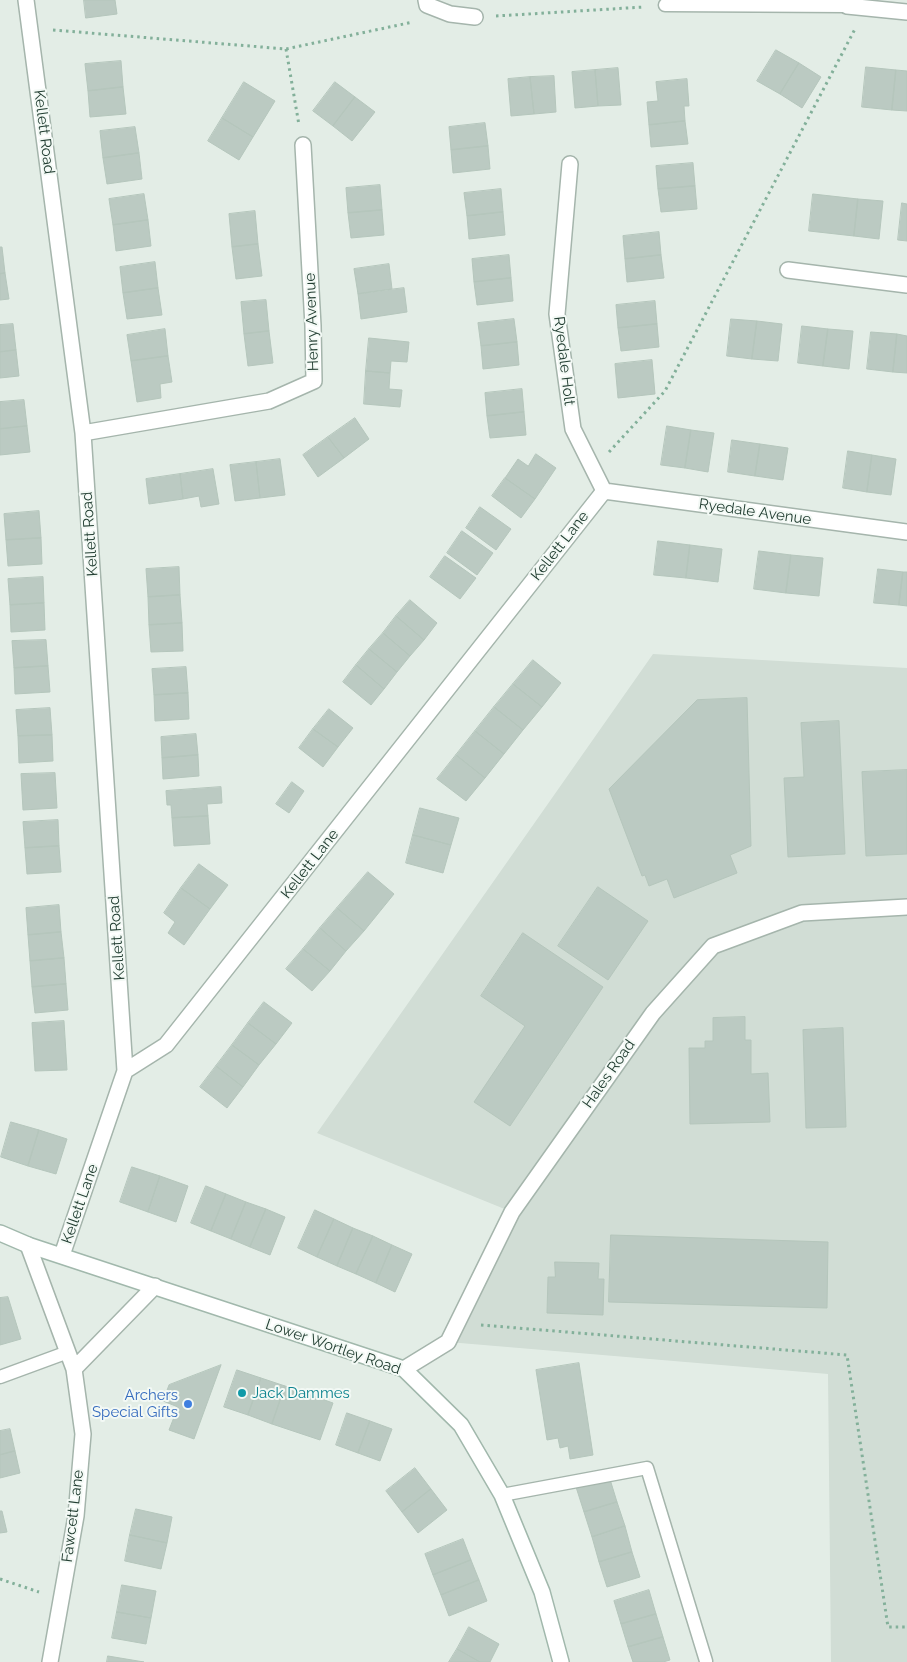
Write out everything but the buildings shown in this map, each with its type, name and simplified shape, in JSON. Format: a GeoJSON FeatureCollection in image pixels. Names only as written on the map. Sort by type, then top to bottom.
{"type":"FeatureCollection","features":[{"type":"Feature","properties":{"kind":"street","name":"Kellett Road"},"geometry":{"type":"LineString","coordinates":[[26,0],[83,433],[125,1071]]}},
{"type":"Feature","properties":{"kind":"street"},"geometry":{"type":"LineString","coordinates":[[426,0],[427,5],[450,14],[475,17]]}},
{"type":"Feature","properties":{"kind":"street"},"geometry":{"type":"LineString","coordinates":[[848,3],[864,8],[907,12]]}},
{"type":"Feature","properties":{"kind":"street","name":"Henry Avenue"},"geometry":{"type":"LineString","coordinates":[[83,433],[269,401],[314,381],[313,326],[303,145]]}},
{"type":"Feature","properties":{"kind":"street","name":"Ryedale Holt"},"geometry":{"type":"LineString","coordinates":[[570,164],[557,314],[573,429],[604,492]]}},
{"type":"Feature","properties":{"kind":"street"},"geometry":{"type":"LineString","coordinates":[[788,270],[907,285]]}},
{"type":"Feature","properties":{"kind":"street","name":"Kellett Lane"},"geometry":{"type":"LineString","coordinates":[[62,1255],[125,1071],[166,1045],[604,492]]}},
{"type":"Feature","properties":{"kind":"street","name":"Ryedale Avenue"},"geometry":{"type":"LineString","coordinates":[[604,492],[907,532]]}},
{"type":"Feature","properties":{"kind":"street","name":"Hales Road"},"geometry":{"type":"LineString","coordinates":[[404,1369],[448,1342],[512,1212],[653,1012],[713,946],[802,913],[907,907]]}},
{"type":"Feature","properties":{"kind":"street","name":"Lower Wortley Road"},"geometry":{"type":"LineString","coordinates":[[0,1233],[28,1245],[404,1369],[461,1425],[502,1495],[542,1592],[561,1662]]}},
{"type":"Feature","properties":{"kind":"street","name":"Fawcett Lane"},"geometry":{"type":"LineString","coordinates":[[28,1245],[74,1370],[83,1434],[76,1516],[50,1662]]}},
{"type":"Feature","properties":{"kind":"street"},"geometry":{"type":"LineString","coordinates":[[74,1370],[155,1286]]}},
{"type":"Feature","properties":{"kind":"lane"},"geometry":{"type":"LineString","coordinates":[[665,5],[848,3]]}},
{"type":"Feature","properties":{"kind":"lane"},"geometry":{"type":"LineString","coordinates":[[0,1377],[68,1352]]}},
{"type":"Feature","properties":{"kind":"lane"},"geometry":{"type":"LineString","coordinates":[[502,1495],[647,1468],[706,1661]]}},
{"type":"Feature","properties":{"kind":"path"},"geometry":{"type":"LineString","coordinates":[[475,17],[665,5]]}},
{"type":"Feature","properties":{"kind":"path"},"geometry":{"type":"LineString","coordinates":[[592,471],[664,391],[864,8]]}},
{"type":"Feature","properties":{"kind":"path"},"geometry":{"type":"LineString","coordinates":[[30,29],[286,49],[450,14]]}},
{"type":"Feature","properties":{"kind":"path"},"geometry":{"type":"LineString","coordinates":[[286,49],[303,145]]}},
{"type":"Feature","properties":{"kind":"path"},"geometry":{"type":"LineString","coordinates":[[457,1323],[847,1355],[888,1627],[907,1628]]}},
{"type":"Feature","properties":{"kind":"path"},"geometry":{"type":"LineString","coordinates":[[0,1579],[62,1598]]}},
{"type":"Feature","properties":{"kind":"shaded area"},"geometry":{"type":"Polygon","coordinates":[[[653,654],[907,668],[907,1662],[831,1662],[828,1374],[448,1342],[512,1212],[317,1133],[653,654]]]}},
{"type":"Feature","properties":{"kind":"place","name":"Jack Dammes"},"geometry":{"type":"Point","coordinates":[242,1393]}},
{"type":"Feature","properties":{"kind":"place","name":"Archers Special Gifts"},"geometry":{"type":"Point","coordinates":[188,1404]}}]}
